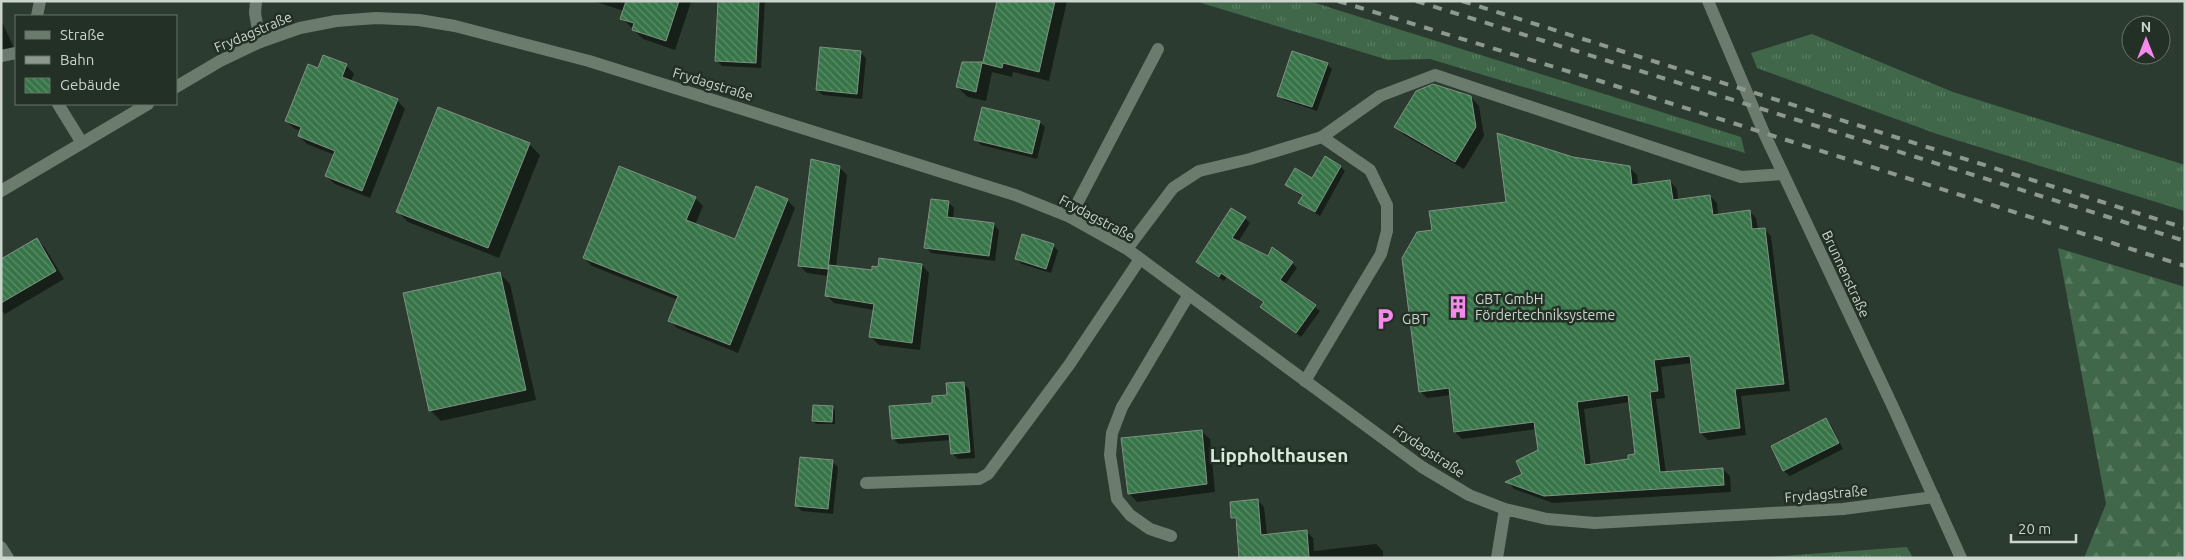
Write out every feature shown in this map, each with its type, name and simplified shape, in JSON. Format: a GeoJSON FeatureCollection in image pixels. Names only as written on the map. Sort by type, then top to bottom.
{"type":"FeatureCollection","features":[{"type":"Feature","properties":{"kind":"street"},"geometry":{"type":"LineString","coordinates":[[37,15],[40,1]]}},
{"type":"Feature","properties":{"kind":"street"},"geometry":{"type":"LineString","coordinates":[[256,1],[254,13],[260,42]]}},
{"type":"Feature","properties":{"kind":"street","name":"Brunnenstraße"},"geometry":{"type":"LineString","coordinates":[[1708,1],[1783,174],[1934,497],[1960,558]]}},
{"type":"Feature","properties":{"kind":"street","name":"Frydagstraße"},"geometry":{"type":"LineString","coordinates":[[178,86],[220,61],[260,42],[300,28],[336,21],[376,18],[419,20],[454,26],[589,62],[778,119],[1015,195],[1070,217],[1127,249],[1188,296],[1422,467],[1469,495],[1505,509],[1548,519],[1595,524],[1843,509],[1934,497]]}},
{"type":"Feature","properties":{"kind":"street"},"geometry":{"type":"LineString","coordinates":[[1070,217],[1158,49]]}},
{"type":"Feature","properties":{"kind":"street"},"geometry":{"type":"LineString","coordinates":[[1,56],[15,52]]}},
{"type":"Feature","properties":{"kind":"street"},"geometry":{"type":"LineString","coordinates":[[1127,249],[1173,188],[1199,171],[1250,159],[1322,137],[1380,96],[1435,75],[1741,177],[1783,174]]}},
{"type":"Feature","properties":{"kind":"street"},"geometry":{"type":"LineString","coordinates":[[59,105],[82,143]]}},
{"type":"Feature","properties":{"kind":"street"},"geometry":{"type":"LineString","coordinates":[[1,191],[146,105]]}},
{"type":"Feature","properties":{"kind":"street"},"geometry":{"type":"LineString","coordinates":[[1305,381],[1381,254],[1387,231],[1387,205],[1370,170],[1322,137]]}},
{"type":"Feature","properties":{"kind":"street"},"geometry":{"type":"LineString","coordinates":[[866,482],[979,479],[988,474],[1069,365],[1140,259]]}},
{"type":"Feature","properties":{"kind":"street"},"geometry":{"type":"LineString","coordinates":[[1171,536],[1150,529],[1137,520],[1117,499],[1110,455],[1112,433],[1122,407],[1188,296]]}},
{"type":"Feature","properties":{"kind":"street"},"geometry":{"type":"LineString","coordinates":[[1497,558],[1505,509]]}},
{"type":"Feature","properties":{"kind":"street"},"geometry":{"type":"LineString","coordinates":[[1,547],[8,558]]}},
{"type":"Feature","properties":{"kind":"green space"},"geometry":{"type":"Polygon","coordinates":[[[1195,1],[1309,1],[1741,137],[1745,153],[1430,59],[1388,60],[1195,1]]]}},
{"type":"Feature","properties":{"kind":"green space"},"geometry":{"type":"Polygon","coordinates":[[[1812,34],[1953,92],[2185,165],[2185,211],[1937,134],[1757,68],[1751,53],[1812,34]]]}},
{"type":"Feature","properties":{"kind":"green space"},"geometry":{"type":"Polygon","coordinates":[[[2058,248],[2185,287],[2185,558],[2084,558],[2106,504],[2058,248]]]}},
{"type":"Feature","properties":{"kind":"green space"},"geometry":{"type":"Polygon","coordinates":[[[1907,547],[1913,558],[1755,558],[1907,547]]]}},
{"type":"Feature","properties":{"kind":"building"},"geometry":{"type":"Polygon","coordinates":[[[626,1],[679,1],[666,41],[632,30],[634,23],[620,19],[626,1]]]}},
{"type":"Feature","properties":{"kind":"building"},"geometry":{"type":"Polygon","coordinates":[[[718,1],[759,1],[756,63],[715,61],[718,1]]]}},
{"type":"Feature","properties":{"kind":"building"},"geometry":{"type":"Polygon","coordinates":[[[997,1],[1055,1],[1039,72],[1003,63],[1002,68],[982,63],[976,92],[956,87],[962,62],[983,62],[997,1]]]}},
{"type":"Feature","properties":{"kind":"building"},"geometry":{"type":"Polygon","coordinates":[[[820,47],[861,51],[857,94],[816,90],[820,47]]]}},
{"type":"Feature","properties":{"kind":"building"},"geometry":{"type":"Polygon","coordinates":[[[1292,51],[1328,63],[1312,107],[1277,96],[1292,51]]]}},
{"type":"Feature","properties":{"kind":"building"},"geometry":{"type":"Polygon","coordinates":[[[323,55],[347,64],[342,77],[398,99],[362,191],[325,176],[335,151],[298,136],[301,127],[285,121],[308,64],[318,68],[323,55]]]}},
{"type":"Feature","properties":{"kind":"building"},"geometry":{"type":"Polygon","coordinates":[[[1433,84],[1471,96],[1476,127],[1455,162],[1394,127],[1416,91],[1433,84]]]}},
{"type":"Feature","properties":{"kind":"building"},"geometry":{"type":"Polygon","coordinates":[[[438,107],[530,143],[488,248],[396,212],[438,107]]]}},
{"type":"Feature","properties":{"kind":"building"},"geometry":{"type":"Polygon","coordinates":[[[982,107],[1040,121],[1032,154],[974,140],[982,107]]]}},
{"type":"Feature","properties":{"kind":"building"},"geometry":{"type":"Polygon","coordinates":[[[1497,133],[1573,157],[1630,166],[1632,185],[1670,180],[1673,200],[1710,195],[1713,215],[1750,210],[1752,229],[1765,228],[1784,384],[1735,389],[1740,428],[1700,433],[1690,356],[1654,360],[1658,391],[1650,392],[1660,472],[1723,468],[1724,485],[1544,496],[1505,482],[1522,474],[1516,461],[1538,450],[1534,422],[1454,432],[1449,388],[1419,392],[1402,258],[1417,232],[1432,230],[1429,211],[1506,202],[1497,133]],[[1628,395],[1577,402],[1585,465],[1628,459],[1628,455],[1635,454],[1628,395]]]}},
{"type":"Feature","properties":{"kind":"building"},"geometry":{"type":"Polygon","coordinates":[[[1325,156],[1341,166],[1315,212],[1298,203],[1303,195],[1285,185],[1295,168],[1312,178],[1325,156]]]}},
{"type":"Feature","properties":{"kind":"building"},"geometry":{"type":"Polygon","coordinates":[[[811,159],[840,166],[828,269],[798,266],[811,159]]]}},
{"type":"Feature","properties":{"kind":"building"},"geometry":{"type":"Polygon","coordinates":[[[619,166],[696,197],[686,220],[735,239],[756,186],[788,199],[730,345],[668,321],[678,296],[583,258],[619,166]]]}},
{"type":"Feature","properties":{"kind":"building"},"geometry":{"type":"Polygon","coordinates":[[[931,199],[949,201],[947,217],[994,223],[989,256],[924,248],[931,199]]]}},
{"type":"Feature","properties":{"kind":"building"},"geometry":{"type":"Polygon","coordinates":[[[1231,208],[1246,217],[1232,238],[1268,256],[1272,247],[1293,262],[1280,280],[1316,305],[1296,333],[1260,307],[1264,302],[1221,273],[1219,277],[1196,262],[1231,208]]]}},
{"type":"Feature","properties":{"kind":"building"},"geometry":{"type":"Polygon","coordinates":[[[1022,234],[1054,244],[1046,269],[1015,259],[1022,234]]]}},
{"type":"Feature","properties":{"kind":"building"},"geometry":{"type":"Polygon","coordinates":[[[37,238],[56,271],[1,303],[1,259],[37,238]]]}},
{"type":"Feature","properties":{"kind":"building"},"geometry":{"type":"Polygon","coordinates":[[[879,258],[922,264],[912,343],[869,337],[874,304],[825,296],[829,265],[872,270],[872,266],[878,267],[879,258]]]}},
{"type":"Feature","properties":{"kind":"building"},"geometry":{"type":"Polygon","coordinates":[[[500,272],[526,390],[429,411],[403,293],[500,272]]]}},
{"type":"Feature","properties":{"kind":"building"},"geometry":{"type":"Polygon","coordinates":[[[964,382],[970,452],[951,454],[949,434],[892,439],[889,406],[932,403],[932,396],[947,395],[946,383],[964,382]]]}},
{"type":"Feature","properties":{"kind":"building"},"geometry":{"type":"Polygon","coordinates":[[[813,405],[833,406],[832,422],[812,421],[813,405]]]}},
{"type":"Feature","properties":{"kind":"building"},"geometry":{"type":"Polygon","coordinates":[[[1826,418],[1839,443],[1783,471],[1771,446],[1826,418]]]}},
{"type":"Feature","properties":{"kind":"building"},"geometry":{"type":"Polygon","coordinates":[[[1202,430],[1207,484],[1128,494],[1121,438],[1202,430]]]}},
{"type":"Feature","properties":{"kind":"building"},"geometry":{"type":"Polygon","coordinates":[[[800,457],[833,460],[828,509],[795,506],[800,457]]]}},
{"type":"Feature","properties":{"kind":"building"},"geometry":{"type":"Polygon","coordinates":[[[1258,499],[1261,535],[1307,530],[1309,558],[1239,558],[1236,518],[1231,518],[1230,502],[1258,499]]]}},
{"type":"Feature","properties":{"kind":"railway"},"geometry":{"type":"LineString","coordinates":[[1338,1],[1600,81],[2185,266]]}},
{"type":"Feature","properties":{"kind":"railway"},"geometry":{"type":"LineString","coordinates":[[1416,1],[2185,241]]}},
{"type":"Feature","properties":{"kind":"railway"},"geometry":{"type":"LineString","coordinates":[[1462,1],[2185,228]]}},
{"type":"Feature","properties":{"kind":"place","name":"GBT GmbH Fördertechniksysteme"},"geometry":{"type":"Point","coordinates":[1458,307]}},
{"type":"Feature","properties":{"kind":"place","name":"GBT"},"geometry":{"type":"Point","coordinates":[1385,319]}},
{"type":"Feature","properties":{"kind":"district","name":"Lippholthausen"},"geometry":{"type":"Point","coordinates":[1279,455]}}]}
